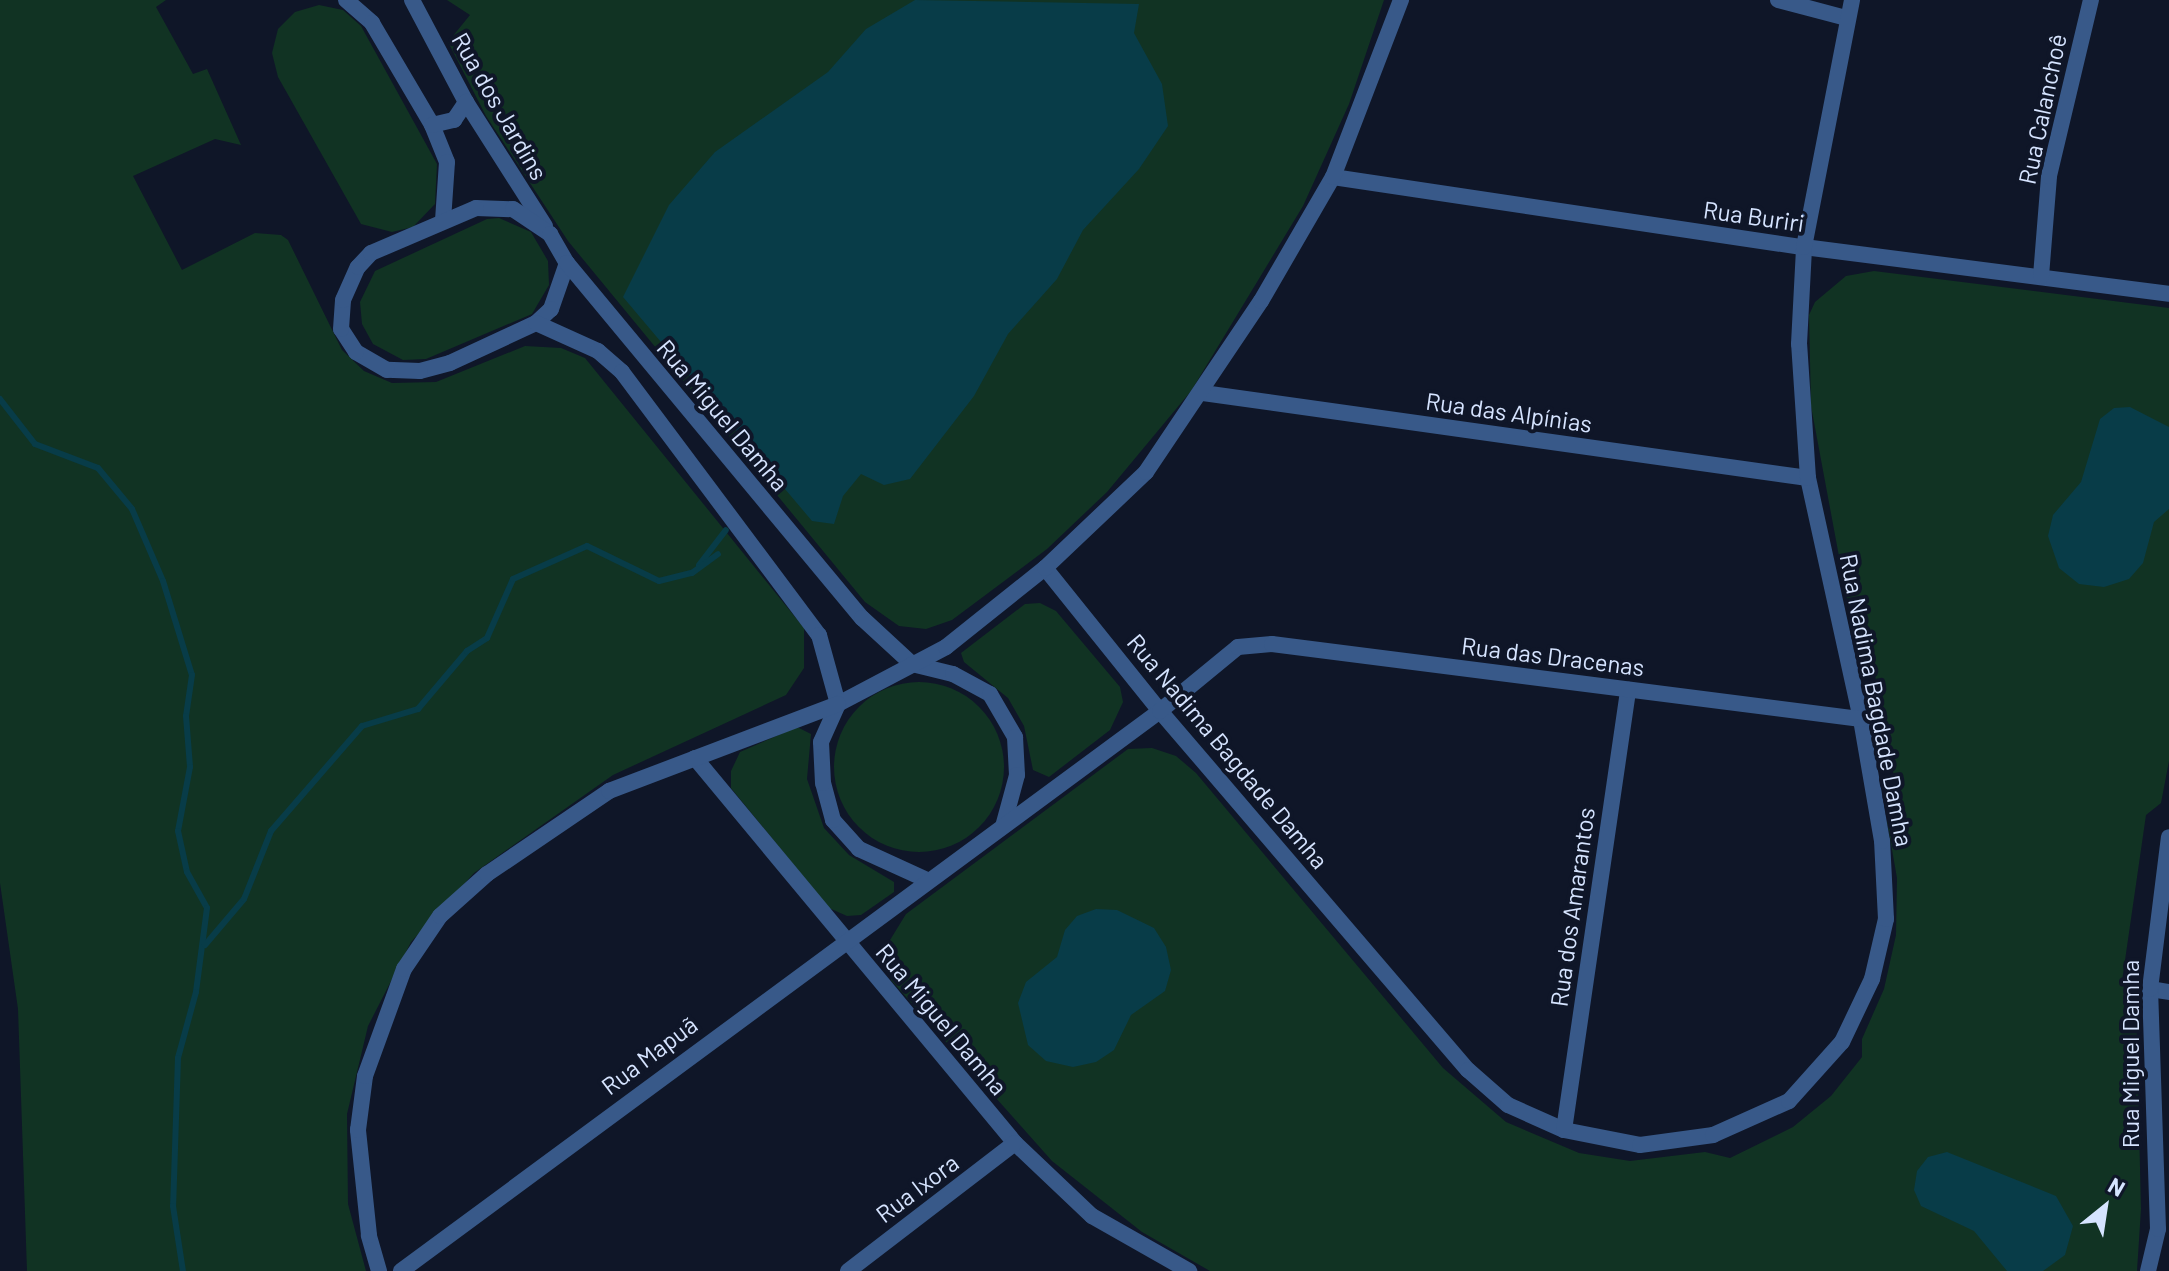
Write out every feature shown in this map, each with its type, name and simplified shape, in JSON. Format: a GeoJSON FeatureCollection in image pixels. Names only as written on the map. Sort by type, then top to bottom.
{"type":"FeatureCollection","features":[{"type":"Feature","properties":{"kind":"street"},"geometry":{"type":"LineString","coordinates":[[346,0],[368,18],[432,125],[447,162],[443,220]]}},
{"type":"Feature","properties":{"kind":"street"},"geometry":{"type":"LineString","coordinates":[[368,18],[374,0]]}},
{"type":"Feature","properties":{"kind":"street","name":"Rua dos Jardins"},"geometry":{"type":"LineString","coordinates":[[412,0],[466,102],[550,234]]}},
{"type":"Feature","properties":{"kind":"street"},"geometry":{"type":"LineString","coordinates":[[379,1271],[369,1235],[358,1130],[365,1076],[404,969],[440,916],[487,874],[609,791],[838,704],[929,657],[1045,568],[1146,472],[1203,393],[1333,177],[1401,0]]}},
{"type":"Feature","properties":{"kind":"street"},"geometry":{"type":"LineString","coordinates":[[1778,0],[1846,18]]}},
{"type":"Feature","properties":{"kind":"street","name":"Rua Nadima Bagdade Damha"},"geometry":{"type":"LineString","coordinates":[[1045,568],[1160,711],[1468,1070],[1508,1105],[1564,1130],[1640,1145],[1713,1135],[1789,1101],[1842,1042],[1872,979],[1886,919],[1882,841],[1861,719],[1808,478],[1799,344],[1804,247],[1846,18],[1852,0]]}},
{"type":"Feature","properties":{"kind":"street","name":"Rua Calanchoê"},"geometry":{"type":"LineString","coordinates":[[2041,276],[2049,176],[2091,0]]}},
{"type":"Feature","properties":{"kind":"street"},"geometry":{"type":"LineString","coordinates":[[432,125],[454,120],[466,102]]}},
{"type":"Feature","properties":{"kind":"street","name":"Rua Buriri"},"geometry":{"type":"LineString","coordinates":[[1333,177],[1804,247],[2169,294]]}},
{"type":"Feature","properties":{"kind":"street"},"geometry":{"type":"LineString","coordinates":[[476,208],[513,209],[550,234],[567,263],[551,309],[536,323],[450,363],[420,371],[387,370],[356,352],[341,329],[343,300],[358,267],[371,253],[443,220],[476,208]]}},
{"type":"Feature","properties":{"kind":"street","name":"Rua Miguel Damha"},"geometry":{"type":"LineString","coordinates":[[567,263],[862,618],[912,664]]}},
{"type":"Feature","properties":{"kind":"street","name":"Rua Miguel Damha"},"geometry":{"type":"LineString","coordinates":[[536,323],[598,351],[622,372],[819,635],[838,704]]}},
{"type":"Feature","properties":{"kind":"street","name":"Rua das Alpínias"},"geometry":{"type":"LineString","coordinates":[[1203,393],[1808,478]]}},
{"type":"Feature","properties":{"kind":"street","name":"Rua das Dracenas"},"geometry":{"type":"LineString","coordinates":[[1160,711],[1238,647],[1272,644],[1861,719]]}},
{"type":"Feature","properties":{"kind":"street"},"geometry":{"type":"LineString","coordinates":[[912,664],[953,674],[990,694],[1015,737],[1017,775],[1004,823]]}},
{"type":"Feature","properties":{"kind":"street","name":"Rua dos Amarantos"},"geometry":{"type":"LineString","coordinates":[[1564,1130],[1628,690]]}},
{"type":"Feature","properties":{"kind":"street"},"geometry":{"type":"LineString","coordinates":[[838,704],[821,742],[823,783],[833,820],[859,849],[927,880],[1160,711]]}},
{"type":"Feature","properties":{"kind":"street","name":"Rua Miguel Damha"},"geometry":{"type":"LineString","coordinates":[[695,758],[1015,1143],[1092,1216],[1189,1271]]}},
{"type":"Feature","properties":{"kind":"street","name":"Rua Miguel Damha"},"geometry":{"type":"LineString","coordinates":[[2148,1271],[2164,1230],[2150,989],[2169,837]]}},
{"type":"Feature","properties":{"kind":"street","name":"Rua Mapuã"},"geometry":{"type":"LineString","coordinates":[[401,1271],[927,880]]}},
{"type":"Feature","properties":{"kind":"street"},"geometry":{"type":"LineString","coordinates":[[2150,989],[2169,992]]}},
{"type":"Feature","properties":{"kind":"street","name":"Rua Ixora"},"geometry":{"type":"LineString","coordinates":[[848,1271],[1015,1143]]}},
{"type":"Feature","properties":{"kind":"green space"},"geometry":{"type":"Polygon","coordinates":[[[0,0],[166,0],[156,7],[193,74],[207,69],[241,145],[215,139],[133,176],[182,270],[255,233],[281,235],[288,240],[342,350],[364,371],[392,383],[436,382],[525,346],[561,348],[585,358],[804,628],[804,668],[786,695],[613,775],[474,873],[411,942],[368,1026],[347,1114],[348,1204],[366,1271],[27,1271],[18,1009],[0,883],[0,0]]]}},
{"type":"Feature","properties":{"kind":"green space"},"geometry":{"type":"Polygon","coordinates":[[[447,0],[1384,0],[1349,104],[1303,206],[1191,391],[1107,492],[1047,549],[952,620],[926,629],[899,626],[865,602],[568,241],[486,116],[448,42],[470,15],[447,0]]]}},
{"type":"Feature","properties":{"kind":"green space"},"geometry":{"type":"Polygon","coordinates":[[[319,5],[343,10],[361,26],[437,164],[435,204],[413,227],[392,232],[361,224],[278,77],[272,53],[278,29],[295,12],[319,5]]]}},
{"type":"Feature","properties":{"kind":"green space"},"geometry":{"type":"Polygon","coordinates":[[[499,218],[531,232],[548,261],[549,285],[532,314],[426,359],[403,360],[373,344],[362,324],[360,302],[375,271],[487,219],[499,218]]]}},
{"type":"Feature","properties":{"kind":"green space"},"geometry":{"type":"Polygon","coordinates":[[[1874,271],[2169,308],[2169,761],[2161,803],[2146,815],[2122,981],[2136,1002],[2141,1209],[2137,1271],[1210,1271],[1142,1232],[1052,1161],[891,980],[887,945],[906,914],[1128,749],[1152,748],[1176,756],[1196,773],[1443,1068],[1506,1122],[1579,1153],[1630,1161],[1705,1152],[1730,1158],[1793,1127],[1831,1096],[1862,1057],[1862,1039],[1884,989],[1896,935],[1897,878],[1887,821],[1898,798],[1868,638],[1852,626],[1811,406],[1809,315],[1815,302],[1846,276],[1874,271]]]}},
{"type":"Feature","properties":{"kind":"green space"},"geometry":{"type":"Polygon","coordinates":[[[1040,603],[1056,611],[1120,687],[1123,702],[1110,730],[1049,777],[1033,770],[1024,726],[1008,698],[964,662],[961,653],[1025,604],[1040,603]]]}},
{"type":"Feature","properties":{"kind":"green space"},"geometry":{"type":"Polygon","coordinates":[[[919,682],[952,688],[979,707],[998,734],[1004,767],[998,800],[979,827],[952,846],[919,852],[886,846],[859,827],[840,800],[834,767],[840,734],[859,707],[886,688],[919,682]]]}},
{"type":"Feature","properties":{"kind":"green space"},"geometry":{"type":"Polygon","coordinates":[[[797,727],[811,734],[807,779],[824,828],[849,855],[894,882],[894,892],[861,915],[847,916],[829,908],[731,788],[731,771],[740,752],[797,727]]]}},
{"type":"Feature","properties":{"kind":"water"},"geometry":{"type":"Polygon","coordinates":[[[915,0],[1139,4],[1134,33],[1162,84],[1168,126],[1139,169],[1083,230],[1057,279],[1008,334],[974,396],[910,479],[884,485],[861,474],[843,496],[834,524],[812,521],[623,297],[669,205],[715,152],[828,72],[866,29],[915,0]]]}},
{"type":"Feature","properties":{"kind":"water"},"geometry":{"type":"Polygon","coordinates":[[[2130,407],[2169,427],[2169,509],[2154,522],[2143,563],[2129,579],[2104,587],[2079,584],[2059,568],[2048,536],[2053,515],[2081,482],[2100,419],[2114,408],[2130,407]]]}},
{"type":"Feature","properties":{"kind":"water"},"geometry":{"type":"Polygon","coordinates":[[[1096,909],[1117,910],[1154,928],[1166,947],[1171,970],[1165,991],[1131,1015],[1114,1050],[1096,1062],[1073,1067],[1046,1061],[1028,1045],[1018,1003],[1026,982],[1057,957],[1065,930],[1077,916],[1096,909]]]}},
{"type":"Feature","properties":{"kind":"water"},"geometry":{"type":"Polygon","coordinates":[[[1947,1152],[2056,1196],[2073,1226],[2065,1255],[2043,1271],[2007,1271],[1974,1231],[1921,1206],[1914,1190],[1917,1171],[1928,1157],[1947,1152]]]}},
{"type":"Feature","properties":{"kind":"waterway"},"geometry":{"type":"LineString","coordinates":[[0,399],[35,444],[98,468],[132,509],[163,581],[192,675],[186,716],[190,767],[178,831],[187,872],[207,908],[196,992],[178,1058],[173,1206],[183,1271]]}},
{"type":"Feature","properties":{"kind":"waterway"},"geometry":{"type":"LineString","coordinates":[[699,565],[726,530]]}},
{"type":"Feature","properties":{"kind":"waterway"},"geometry":{"type":"LineString","coordinates":[[205,945],[244,899],[271,831],[362,726],[418,709],[467,651],[487,638],[513,579],[587,546],[659,581],[692,573],[718,554]]}}]}
